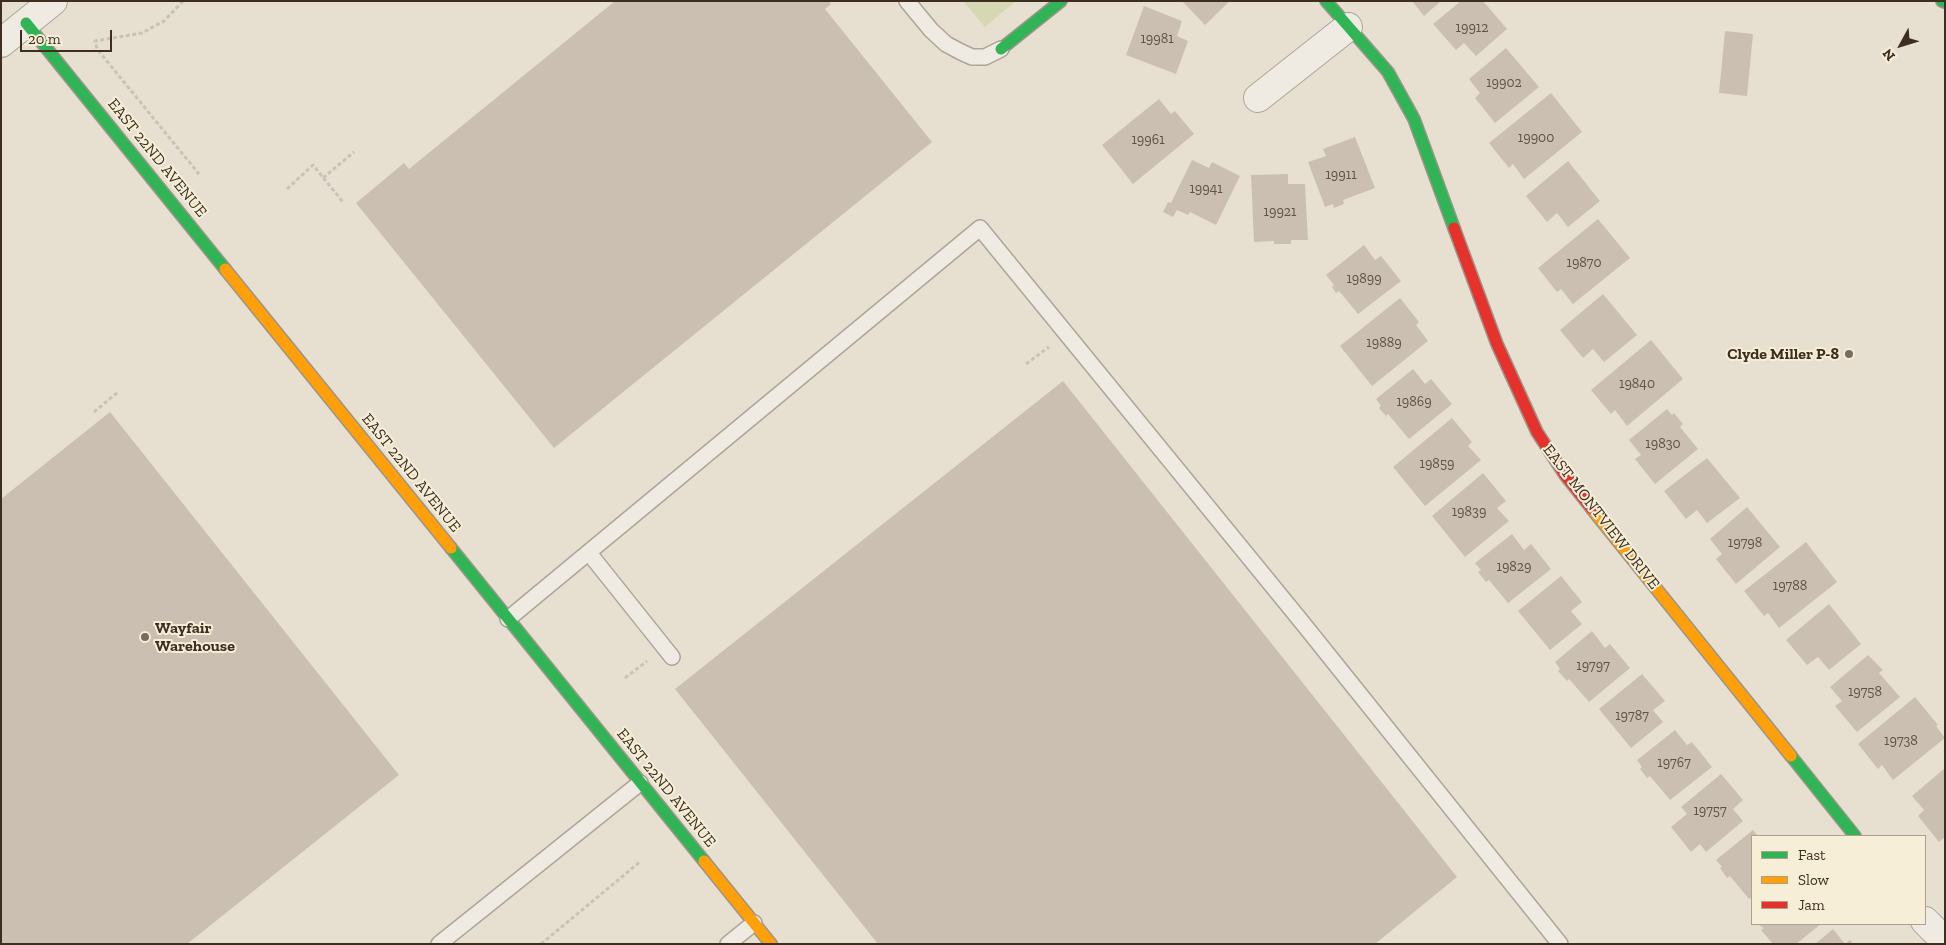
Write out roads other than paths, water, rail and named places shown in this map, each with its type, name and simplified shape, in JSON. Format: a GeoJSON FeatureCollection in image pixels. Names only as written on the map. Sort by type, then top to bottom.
{"type":"FeatureCollection","features":[{"type":"Feature","properties":{"kind":"street"},"geometry":{"type":"LineString","coordinates":[[1,43],[53,1]]}},
{"type":"Feature","properties":{"kind":"street"},"geometry":{"type":"LineString","coordinates":[[1001,49],[1062,1]]}},
{"type":"Feature","properties":{"kind":"street","name":"EAST MONTVIEW DRIVE"},"geometry":{"type":"LineString","coordinates":[[1326,1],[1388,72],[1414,119],[1497,344],[1537,432],[1565,475],[1854,835]]}},
{"type":"Feature","properties":{"kind":"street","name":"EAST 22ND AVENUE"},"geometry":{"type":"LineString","coordinates":[[26,23],[771,944]]}},
{"type":"Feature","properties":{"kind":"street"},"geometry":{"type":"LineString","coordinates":[[1258,98],[1348,27]]}},
{"type":"Feature","properties":{"kind":"street"},"geometry":{"type":"LineString","coordinates":[[1926,922],[1945,941]]}},
{"type":"Feature","properties":{"kind":"lane"},"geometry":{"type":"LineString","coordinates":[[907,1],[931,30],[946,44],[961,52],[972,57],[985,57],[1001,49]]}},
{"type":"Feature","properties":{"kind":"lane"},"geometry":{"type":"LineString","coordinates":[[508,619],[980,228],[1560,944]]}},
{"type":"Feature","properties":{"kind":"lane"},"geometry":{"type":"LineString","coordinates":[[589,553],[672,657]]}},
{"type":"Feature","properties":{"kind":"lane"},"geometry":{"type":"LineString","coordinates":[[439,944],[640,783]]}},
{"type":"Feature","properties":{"kind":"lane"},"geometry":{"type":"LineString","coordinates":[[728,944],[754,923]]}},
{"type":"Feature","properties":{"kind":"place","name":"Clyde Miller P-8"},"geometry":{"type":"Point","coordinates":[1849,354]}},
{"type":"Feature","properties":{"kind":"place","name":"Wayfair Warehouse"},"geometry":{"type":"Point","coordinates":[145,637]}}]}
